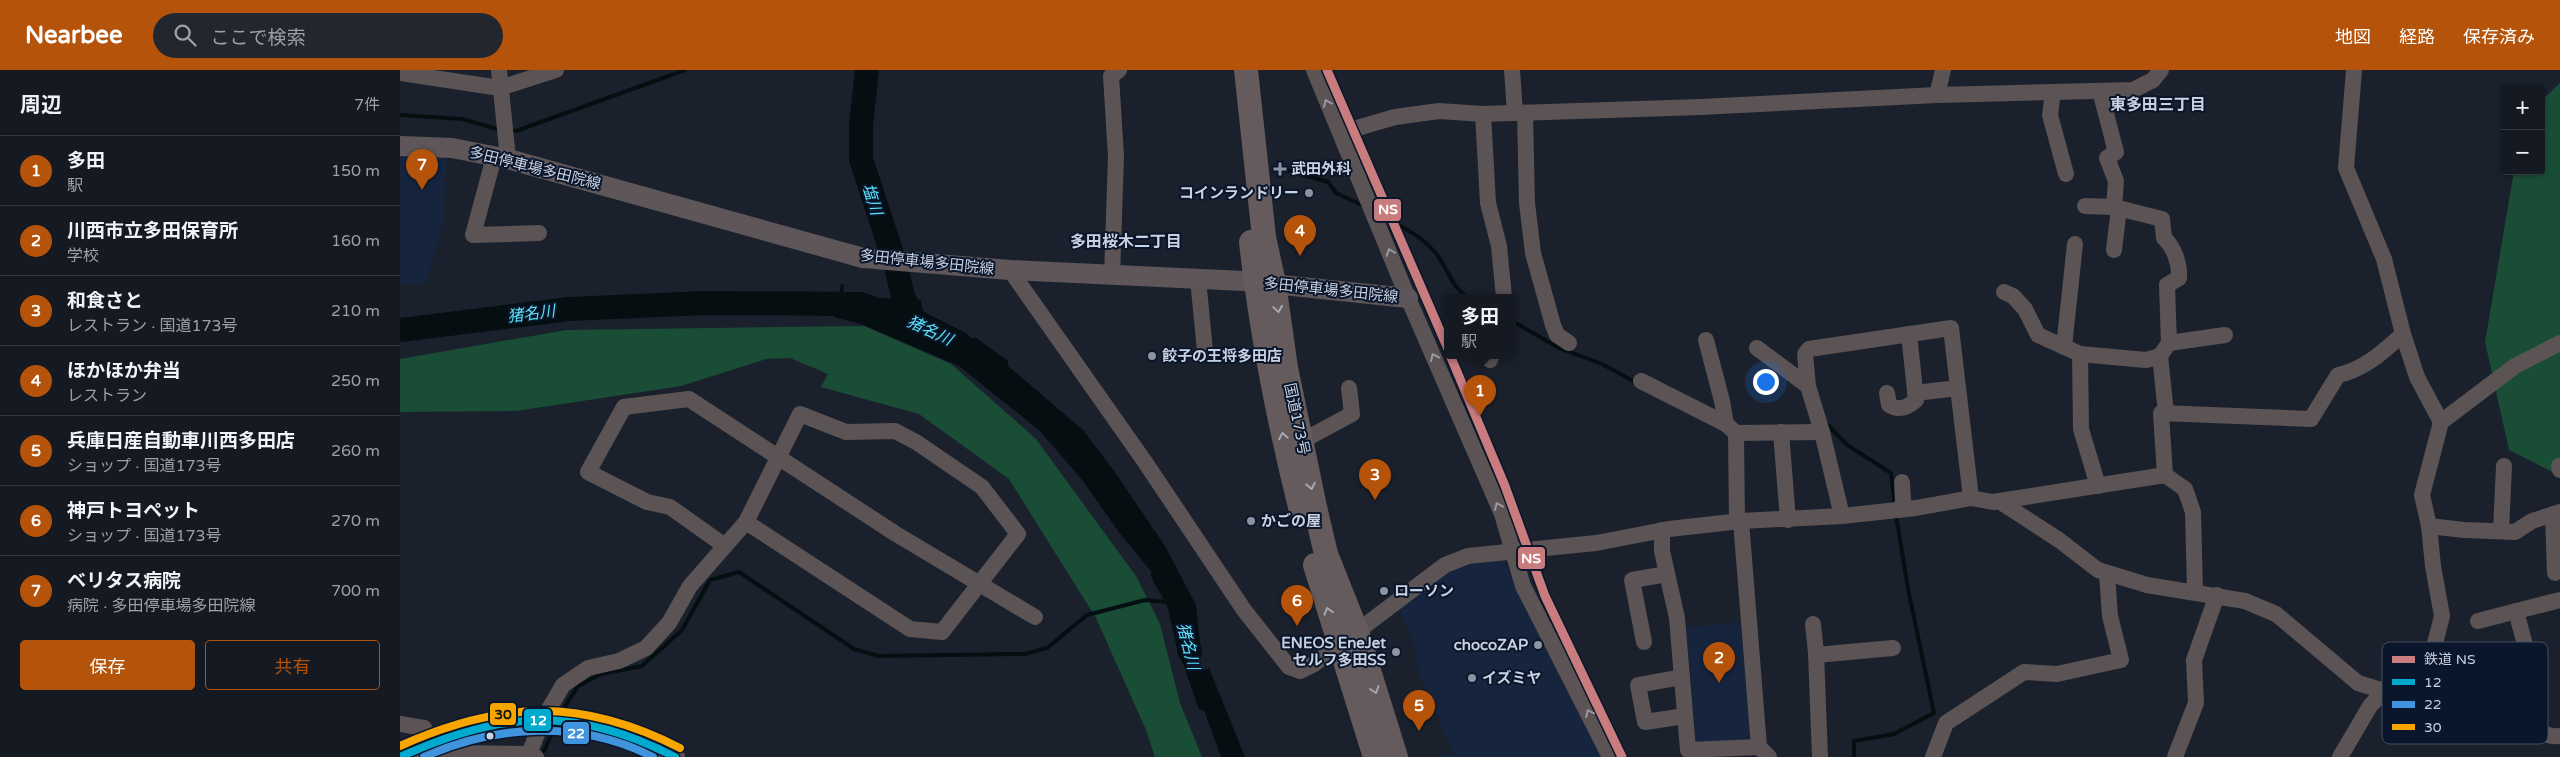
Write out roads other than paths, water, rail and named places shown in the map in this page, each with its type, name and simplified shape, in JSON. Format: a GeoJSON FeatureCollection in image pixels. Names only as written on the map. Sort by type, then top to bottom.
{"type":"FeatureCollection","features":[{"type":"Feature","properties":{"kind":"highway","name":"国道173号"},"geometry":{"type":"LineString","coordinates":[[1234,70],[1265,283],[1284,446],[1309,546],[1396,757]]}},
{"type":"Feature","properties":{"kind":"highway","name":"国道173号"},"geometry":{"type":"LineString","coordinates":[[1246,70],[1264,237],[1265,283],[1286,368],[1326,554],[1375,757]]}},
{"type":"Feature","properties":{"kind":"main road","name":"多田停車場多田院線"},"geometry":{"type":"LineString","coordinates":[[400,146],[452,148],[501,158],[863,258],[1010,270],[1265,283],[1408,298]]}},
{"type":"Feature","properties":{"kind":"main road"},"geometry":{"type":"LineString","coordinates":[[400,757],[431,742],[474,727],[543,719],[603,726],[660,748],[675,757]]}},
{"type":"Feature","properties":{"kind":"street"},"geometry":{"type":"LineString","coordinates":[[499,70],[501,88],[501,158],[473,235],[539,233]]}},
{"type":"Feature","properties":{"kind":"street"},"geometry":{"type":"LineString","coordinates":[[400,73],[501,88],[556,70]]}},
{"type":"Feature","properties":{"kind":"street"},"geometry":{"type":"LineString","coordinates":[[1112,276],[1116,156],[1111,76],[1119,70]]}},
{"type":"Feature","properties":{"kind":"street"},"geometry":{"type":"LineString","coordinates":[[1314,70],[1408,298],[1498,505],[1515,552],[1523,586],[1610,757]]}},
{"type":"Feature","properties":{"kind":"street"},"geometry":{"type":"LineString","coordinates":[[1512,70],[1520,113],[1533,253],[1553,325],[1557,335],[1569,343]]}},
{"type":"Feature","properties":{"kind":"street"},"geometry":{"type":"LineString","coordinates":[[1937,95],[1943,70]]}},
{"type":"Feature","properties":{"kind":"street"},"geometry":{"type":"LineString","coordinates":[[1340,133],[1395,117],[1439,111],[1483,114],[1520,113],[1700,107],[1937,95],[2133,90],[2153,80],[2161,70]]}},
{"type":"Feature","properties":{"kind":"street"},"geometry":{"type":"LineString","coordinates":[[2354,70],[2346,168],[2384,259],[2402,334],[2417,376],[2441,422]]}},
{"type":"Feature","properties":{"kind":"street"},"geometry":{"type":"LineString","coordinates":[[2100,91],[2116,152],[2107,158],[2116,181],[2114,250]]}},
{"type":"Feature","properties":{"kind":"street"},"geometry":{"type":"LineString","coordinates":[[2053,92],[2050,115],[2066,174]]}},
{"type":"Feature","properties":{"kind":"street"},"geometry":{"type":"LineString","coordinates":[[1483,114],[1488,203],[1499,246],[1504,294]]}},
{"type":"Feature","properties":{"kind":"street"},"geometry":{"type":"LineString","coordinates":[[2004,292],[2013,296],[2025,309],[2038,335],[2080,354],[2146,360],[2160,356],[2169,343],[2167,285],[2178,278],[2180,270],[2172,245],[2164,238],[2162,219],[2116,208],[2085,206]]}},
{"type":"Feature","properties":{"kind":"street"},"geometry":{"type":"LineString","coordinates":[[2064,347],[2074,244]]}},
{"type":"Feature","properties":{"kind":"street"},"geometry":{"type":"LineString","coordinates":[[1010,270],[1145,462],[1244,610],[1289,667],[1300,671],[1314,664],[1445,565],[1468,556],[1596,544],[1662,530],[1739,522],[1842,516],[1971,498],[1993,502],[2165,475],[2185,488],[2193,512],[2195,591]]}},
{"type":"Feature","properties":{"kind":"street"},"geometry":{"type":"LineString","coordinates":[[1198,279],[1205,351]]}},
{"type":"Feature","properties":{"kind":"street"},"geometry":{"type":"LineString","coordinates":[[1842,516],[1822,432],[1808,386],[1805,354],[1809,349],[1951,328],[1971,498]]}},
{"type":"Feature","properties":{"kind":"street"},"geometry":{"type":"LineString","coordinates":[[1887,393],[1889,405],[1895,409],[1908,407],[1916,400],[1909,334]]}},
{"type":"Feature","properties":{"kind":"street"},"geometry":{"type":"LineString","coordinates":[[2165,475],[2162,413],[2311,419],[2338,375],[2354,372],[2383,352],[2402,334]]}},
{"type":"Feature","properties":{"kind":"street"},"geometry":{"type":"LineString","coordinates":[[2169,343],[2225,335]]}},
{"type":"Feature","properties":{"kind":"street"},"geometry":{"type":"LineString","coordinates":[[1662,530],[1662,551],[1677,618],[1688,750],[1764,752],[1731,429],[1706,340]]}},
{"type":"Feature","properties":{"kind":"street"},"geometry":{"type":"LineString","coordinates":[[2435,642],[2442,616],[2433,566],[2429,526],[2422,495],[2441,422],[2515,366],[2560,343]]}},
{"type":"Feature","properties":{"kind":"street"},"geometry":{"type":"LineString","coordinates":[[1757,348],[1808,386]]}},
{"type":"Feature","properties":{"kind":"street"},"geometry":{"type":"LineString","coordinates":[[2080,354],[2080,429],[2098,486]]}},
{"type":"Feature","properties":{"kind":"street"},"geometry":{"type":"LineString","coordinates":[[2160,356],[2166,413]]}},
{"type":"Feature","properties":{"kind":"street"},"geometry":{"type":"LineString","coordinates":[[1641,381],[1731,429],[1822,432]]}},
{"type":"Feature","properties":{"kind":"street"},"geometry":{"type":"LineString","coordinates":[[1302,441],[1352,414],[1349,388]]}},
{"type":"Feature","properties":{"kind":"street"},"geometry":{"type":"LineString","coordinates":[[1915,393],[1958,388]]}},
{"type":"Feature","properties":{"kind":"street"},"geometry":{"type":"LineString","coordinates":[[725,546],[670,507],[648,502],[588,472],[624,407],[689,399],[779,458],[1034,618]]}},
{"type":"Feature","properties":{"kind":"street"},"geometry":{"type":"LineString","coordinates":[[454,756],[532,756],[543,719],[563,685],[588,668],[619,661],[646,648],[669,623],[690,586],[746,522],[800,414],[846,432],[895,431],[916,442],[982,488],[1018,534],[942,632],[910,629],[746,522]]}},
{"type":"Feature","properties":{"kind":"street"},"geometry":{"type":"LineString","coordinates":[[1782,432],[1788,520]]}},
{"type":"Feature","properties":{"kind":"street"},"geometry":{"type":"LineString","coordinates":[[2501,531],[2504,466]]}},
{"type":"Feature","properties":{"kind":"street"},"geometry":{"type":"LineString","coordinates":[[1901,509],[1903,500],[1902,482]]}},
{"type":"Feature","properties":{"kind":"street"},"geometry":{"type":"LineString","coordinates":[[1999,501],[2058,540],[2098,570],[2147,584],[2218,595],[2245,602],[2276,614],[2358,683],[2382,690]]}},
{"type":"Feature","properties":{"kind":"street"},"geometry":{"type":"LineString","coordinates":[[2429,526],[2464,530],[2515,532],[2532,521],[2556,513],[2557,562]]}},
{"type":"Feature","properties":{"kind":"street"},"geometry":{"type":"LineString","coordinates":[[1933,757],[1946,723],[2024,672],[2057,674],[2121,660],[2110,616],[2107,573]]}},
{"type":"Feature","properties":{"kind":"street"},"geometry":{"type":"LineString","coordinates":[[1644,642],[1632,580],[1667,574]]}},
{"type":"Feature","properties":{"kind":"street"},"geometry":{"type":"LineString","coordinates":[[2175,757],[2196,703],[2194,660],[2218,595]]}},
{"type":"Feature","properties":{"kind":"street"},"geometry":{"type":"LineString","coordinates":[[2478,621],[2560,600]]}},
{"type":"Feature","properties":{"kind":"street"},"geometry":{"type":"LineString","coordinates":[[2516,612],[2524,642]]}},
{"type":"Feature","properties":{"kind":"street"},"geometry":{"type":"LineString","coordinates":[[1813,624],[1820,757]]}},
{"type":"Feature","properties":{"kind":"street"},"geometry":{"type":"LineString","coordinates":[[1816,655],[1893,648]]}},
{"type":"Feature","properties":{"kind":"street"},"geometry":{"type":"LineString","coordinates":[[1682,677],[1638,685],[1645,722],[1685,716]]}},
{"type":"Feature","properties":{"kind":"street"},"geometry":{"type":"LineString","coordinates":[[2340,757],[2370,706],[2382,693]]}},
{"type":"Feature","properties":{"kind":"street"},"geometry":{"type":"LineString","coordinates":[[400,724],[424,728],[431,742]]}},
{"type":"Feature","properties":{"kind":"street"},"geometry":{"type":"LineString","coordinates":[[2548,735],[2552,737],[2560,736]]}},
{"type":"Feature","properties":{"kind":"water"},"geometry":{"type":"Polygon","coordinates":[[[841,284],[844,285],[843,293],[862,294],[863,297],[921,300],[927,319],[941,333],[940,339],[948,341],[953,338],[962,341],[966,337],[970,339],[975,337],[1008,361],[1008,366],[1083,430],[1114,471],[1165,546],[1196,605],[1200,645],[1192,649],[1200,671],[1209,668],[1245,757],[1221,757],[1204,710],[1199,710],[1178,649],[1186,612],[1160,576],[1150,570],[1121,535],[1083,481],[1039,430],[959,366],[861,324],[834,317],[841,284]]]}},
{"type":"Feature","properties":{"kind":"waterway"},"geometry":{"type":"LineString","coordinates":[[510,131],[516,131],[685,70]]}},
{"type":"Feature","properties":{"kind":"waterway","name":"塩川"},"geometry":{"type":"LineString","coordinates":[[867,70],[861,125],[861,159],[896,266],[903,297],[916,322]]}},
{"type":"Feature","properties":{"kind":"waterway"},"geometry":{"type":"LineString","coordinates":[[400,115],[462,119],[501,130]]}},
{"type":"Feature","properties":{"kind":"waterway"},"geometry":{"type":"LineString","coordinates":[[1283,169],[1328,182],[1336,193],[1364,206]]}},
{"type":"Feature","properties":{"kind":"waterway"},"geometry":{"type":"LineString","coordinates":[[1379,214],[1408,230],[1428,245],[1438,256],[1453,282],[1464,294]]}},
{"type":"Feature","properties":{"kind":"waterway","name":"猪名川"},"geometry":{"type":"LineString","coordinates":[[400,330],[569,309],[706,303],[860,304],[869,307]]}},
{"type":"Feature","properties":{"kind":"waterway","name":"猪名川"},"geometry":{"type":"LineString","coordinates":[[913,320],[959,343],[975,359]]}},
{"type":"Feature","properties":{"kind":"waterway"},"geometry":{"type":"LineString","coordinates":[[1516,323],[1559,348],[1602,364],[1637,383]]}},
{"type":"Feature","properties":{"kind":"waterway"},"geometry":{"type":"LineString","coordinates":[[1828,425],[1847,445],[1891,473],[1895,506]]}},
{"type":"Feature","properties":{"kind":"waterway"},"geometry":{"type":"LineString","coordinates":[[1854,757],[1854,741],[1894,734],[1934,713],[1908,589],[1896,515]]}},
{"type":"Feature","properties":{"kind":"waterway"},"geometry":{"type":"LineString","coordinates":[[559,716],[578,686],[601,674],[642,666],[682,630],[710,580],[739,572],[854,649],[879,656],[1025,654],[1047,648],[1087,615],[1145,600],[1179,603]]}},
{"type":"Feature","properties":{"kind":"waterway","name":"猪名川"},"geometry":{"type":"LineString","coordinates":[[1163,574],[1179,603],[1190,652]]}},
{"type":"Feature","properties":{"kind":"waterway"},"geometry":{"type":"LineString","coordinates":[[539,755],[544,751],[555,727]]}},
{"type":"Feature","properties":{"kind":"rail line","name":"NS"},"geometry":{"type":"LineString","coordinates":[[1327,70],[1444,340]]}},
{"type":"Feature","properties":{"kind":"rail line","name":"NS"},"geometry":{"type":"LineString","coordinates":[[1452,359],[1505,486],[1545,596],[1622,757]]}},
{"type":"Feature","properties":{"kind":"place","name":"武田外科"},"geometry":{"type":"Point","coordinates":[1280,169]}},
{"type":"Feature","properties":{"kind":"place","name":"ベリタス病院"},"geometry":{"type":"Point","coordinates":[422,190]}},
{"type":"Feature","properties":{"kind":"place","name":"コインランドリー"},"geometry":{"type":"Point","coordinates":[1309,193]}},
{"type":"Feature","properties":{"kind":"place","name":"ほかほか弁当"},"geometry":{"type":"Point","coordinates":[1300,256]}},
{"type":"Feature","properties":{"kind":"place","name":"餃子の王将多田店"},"geometry":{"type":"Point","coordinates":[1152,356]}},
{"type":"Feature","properties":{"kind":"place","name":"多田"},"geometry":{"type":"Point","coordinates":[1480,416]}},
{"type":"Feature","properties":{"kind":"place","name":"和食さと"},"geometry":{"type":"Point","coordinates":[1375,500]}},
{"type":"Feature","properties":{"kind":"place","name":"かごの屋"},"geometry":{"type":"Point","coordinates":[1251,521]}},
{"type":"Feature","properties":{"kind":"place","name":"ローソン"},"geometry":{"type":"Point","coordinates":[1384,591]}},
{"type":"Feature","properties":{"kind":"place","name":"神戸トヨペット"},"geometry":{"type":"Point","coordinates":[1297,626]}},
{"type":"Feature","properties":{"kind":"place","name":"chocoZAP"},"geometry":{"type":"Point","coordinates":[1538,645]}},
{"type":"Feature","properties":{"kind":"place","name":"ENEOS EneJet セルフ多田SS"},"geometry":{"type":"Point","coordinates":[1396,652]}},
{"type":"Feature","properties":{"kind":"place","name":"イズミヤ"},"geometry":{"type":"Point","coordinates":[1472,678]}},
{"type":"Feature","properties":{"kind":"place","name":"川西市立多田保育所"},"geometry":{"type":"Point","coordinates":[1719,683]}},
{"type":"Feature","properties":{"kind":"place","name":"兵庫日産自動車川西多田店"},"geometry":{"type":"Point","coordinates":[1419,731]}},
{"type":"Feature","properties":{"kind":"district","name":"東多田三丁目"},"geometry":{"type":"Point","coordinates":[2158,104]}},
{"type":"Feature","properties":{"kind":"district","name":"多田桜木二丁目"},"geometry":{"type":"Point","coordinates":[1126,241]}}]}
